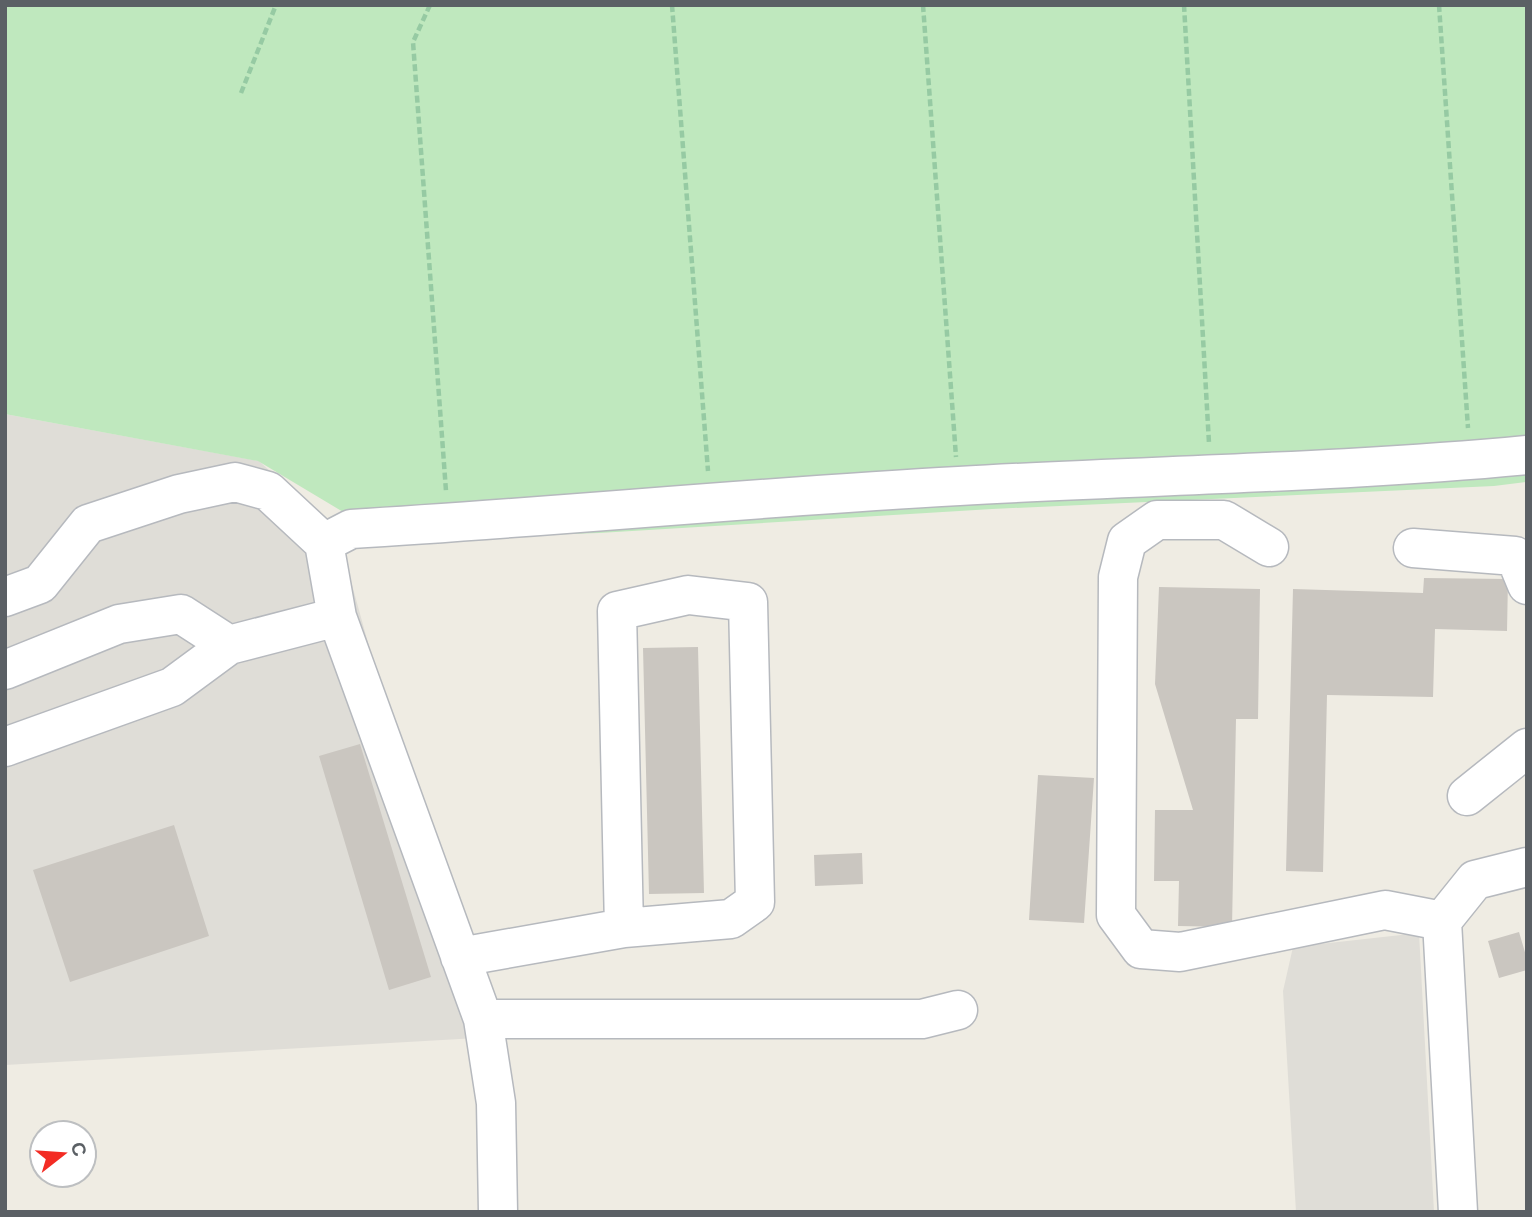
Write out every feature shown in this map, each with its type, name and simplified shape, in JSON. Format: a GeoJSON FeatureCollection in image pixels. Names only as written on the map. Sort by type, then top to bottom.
{"type":"FeatureCollection","features":[{"type":"Feature","properties":{"kind":"street"},"geometry":{"type":"LineString","coordinates":[[324,543],[351,529],[958,486],[1211,475],[1527,455]]}},
{"type":"Feature","properties":{"kind":"street"},"geometry":{"type":"LineString","coordinates":[[5,597],[40,584],[88,524],[179,494],[234,482],[268,491],[324,543],[337,617],[483,1019],[496,1103],[498,1212]]}},
{"type":"Feature","properties":{"kind":"street"},"geometry":{"type":"LineString","coordinates":[[1269,547],[1224,520],[1157,520],[1126,541],[1118,577],[1116,915],[1141,949],[1180,952],[1385,910],[1442,920]]}},
{"type":"Feature","properties":{"kind":"street"},"geometry":{"type":"LineString","coordinates":[[1413,548],[1515,556],[1527,585]]}},
{"type":"Feature","properties":{"kind":"street"},"geometry":{"type":"LineString","coordinates":[[460,957],[624,928],[731,919],[755,902],[748,602],[688,595],[617,611],[624,928]]}},
{"type":"Feature","properties":{"kind":"street"},"geometry":{"type":"LineString","coordinates":[[5,670],[119,624],[181,614],[229,645]]}},
{"type":"Feature","properties":{"kind":"street"},"geometry":{"type":"LineString","coordinates":[[5,747],[172,687],[229,645],[337,617]]}},
{"type":"Feature","properties":{"kind":"street"},"geometry":{"type":"LineString","coordinates":[[1467,796],[1527,748]]}},
{"type":"Feature","properties":{"kind":"street"},"geometry":{"type":"LineString","coordinates":[[1458,1212],[1442,920],[1475,880],[1527,867]]}},
{"type":"Feature","properties":{"kind":"street"},"geometry":{"type":"LineString","coordinates":[[483,1019],[922,1019],[958,1010]]}},
{"type":"Feature","properties":{"kind":"path"},"geometry":{"type":"LineString","coordinates":[[241,93],[276,5]]}},
{"type":"Feature","properties":{"kind":"path"},"geometry":{"type":"LineString","coordinates":[[430,5],[414,42],[449,523]]}},
{"type":"Feature","properties":{"kind":"path"},"geometry":{"type":"LineString","coordinates":[[671,5],[711,504]]}},
{"type":"Feature","properties":{"kind":"path"},"geometry":{"type":"LineString","coordinates":[[923,5],[958,486]]}},
{"type":"Feature","properties":{"kind":"path"},"geometry":{"type":"LineString","coordinates":[[1185,5],[1211,475]]}},
{"type":"Feature","properties":{"kind":"path"},"geometry":{"type":"LineString","coordinates":[[1439,5],[1471,460]]}},
{"type":"Feature","properties":{"kind":"shaded area"},"geometry":{"type":"Polygon","coordinates":[[[5,414],[259,461],[338,534],[477,1038],[5,1065],[5,414]]]}},
{"type":"Feature","properties":{"kind":"shaded area"},"geometry":{"type":"Polygon","coordinates":[[[1419,933],[1434,1212],[1296,1212],[1283,991],[1293,947],[1419,933]]]}},
{"type":"Feature","properties":{"kind":"green space"},"geometry":{"type":"Polygon","coordinates":[[[5,5],[1527,5],[1527,482],[1494,486],[992,509],[599,533],[390,540],[258,461],[5,414],[5,5]]]}},
{"type":"Feature","properties":{"kind":"building"},"geometry":{"type":"Polygon","coordinates":[[[1424,578],[1508,579],[1507,631],[1435,629],[1433,697],[1327,695],[1323,872],[1286,871],[1293,589],[1423,593],[1424,578]]]}},
{"type":"Feature","properties":{"kind":"building"},"geometry":{"type":"Polygon","coordinates":[[[1159,587],[1260,589],[1258,719],[1236,719],[1232,927],[1178,926],[1179,881],[1154,881],[1155,810],[1193,810],[1155,684],[1159,587]]]}},
{"type":"Feature","properties":{"kind":"building"},"geometry":{"type":"Polygon","coordinates":[[[698,647],[704,893],[649,894],[643,648],[698,647]]]}},
{"type":"Feature","properties":{"kind":"building"},"geometry":{"type":"Polygon","coordinates":[[[360,744],[431,977],[389,990],[319,756],[360,744]]]}},
{"type":"Feature","properties":{"kind":"building"},"geometry":{"type":"Polygon","coordinates":[[[1038,775],[1094,778],[1084,923],[1029,920],[1038,775]]]}},
{"type":"Feature","properties":{"kind":"building"},"geometry":{"type":"Polygon","coordinates":[[[174,825],[209,936],[70,982],[33,870],[174,825]]]}},
{"type":"Feature","properties":{"kind":"building"},"geometry":{"type":"Polygon","coordinates":[[[862,853],[863,884],[815,886],[814,855],[862,853]]]}},
{"type":"Feature","properties":{"kind":"building"},"geometry":{"type":"Polygon","coordinates":[[[1519,932],[1527,959],[1527,970],[1499,978],[1488,941],[1519,932]]]}}]}
